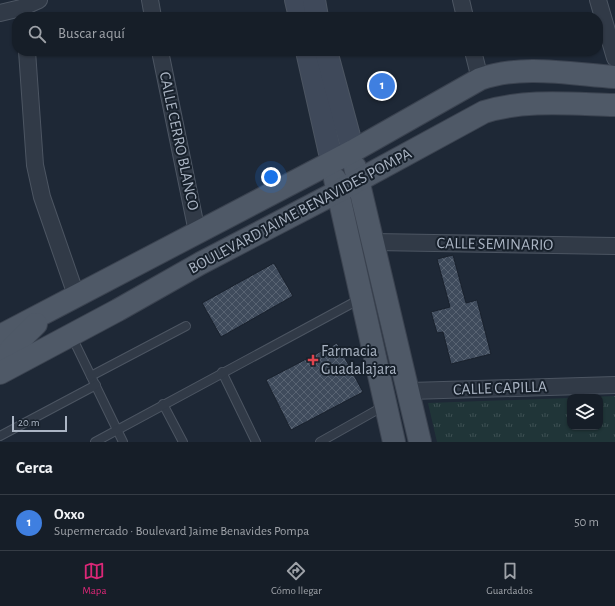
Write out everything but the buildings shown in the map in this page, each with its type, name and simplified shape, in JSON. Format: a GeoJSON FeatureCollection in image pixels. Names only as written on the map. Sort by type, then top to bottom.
{"type":"FeatureCollection","features":[{"type":"Feature","properties":{"kind":"main road","name":"BOULEVARD JAIME BENAVIDES POMPA"},"geometry":{"type":"LineString","coordinates":[[0,336],[352,152],[480,79],[498,73],[515,72],[615,76]]}},
{"type":"Feature","properties":{"kind":"main road","name":"BOULEVARD JAIME BENAVIDES POMPA"},"geometry":{"type":"LineString","coordinates":[[0,372],[71,335],[201,263],[338,192],[470,119],[499,107],[536,104],[615,105]]}},
{"type":"Feature","properties":{"kind":"main road"},"geometry":{"type":"LineString","coordinates":[[352,152],[410,391],[420,442]]}},
{"type":"Feature","properties":{"kind":"main road"},"geometry":{"type":"LineString","coordinates":[[332,162],[394,442]]}},
{"type":"Feature","properties":{"kind":"main road"},"geometry":{"type":"LineString","coordinates":[[0,372],[11,349],[54,307]]}},
{"type":"Feature","properties":{"kind":"street"},"geometry":{"type":"LineString","coordinates":[[23,12],[38,0]]}},
{"type":"Feature","properties":{"kind":"street"},"geometry":{"type":"LineString","coordinates":[[150,0],[153,12]]}},
{"type":"Feature","properties":{"kind":"street"},"geometry":{"type":"LineString","coordinates":[[296,0],[299,12]]}},
{"type":"Feature","properties":{"kind":"street"},"geometry":{"type":"LineString","coordinates":[[314,0],[317,12]]}},
{"type":"Feature","properties":{"kind":"street"},"geometry":{"type":"LineString","coordinates":[[461,0],[464,12]]}},
{"type":"Feature","properties":{"kind":"street"},"geometry":{"type":"LineString","coordinates":[[598,0],[602,12]]}},
{"type":"Feature","properties":{"kind":"street"},"geometry":{"type":"LineString","coordinates":[[0,13],[12,13]]}},
{"type":"Feature","properties":{"kind":"street"},"geometry":{"type":"LineString","coordinates":[[603,17],[615,58]]}},
{"type":"Feature","properties":{"kind":"street"},"geometry":{"type":"LineString","coordinates":[[27,56],[35,165],[42,197],[76,295]]}},
{"type":"Feature","properties":{"kind":"street","name":"CALLE CERRO BLANCO"},"geometry":{"type":"LineString","coordinates":[[161,56],[197,232]]}},
{"type":"Feature","properties":{"kind":"street"},"geometry":{"type":"LineString","coordinates":[[308,56],[332,162]]}},
{"type":"Feature","properties":{"kind":"street"},"geometry":{"type":"LineString","coordinates":[[327,56],[352,152]]}},
{"type":"Feature","properties":{"kind":"street"},"geometry":{"type":"LineString","coordinates":[[474,56],[480,79]]}},
{"type":"Feature","properties":{"kind":"street","name":"CALLE SEMINARIO"},"geometry":{"type":"LineString","coordinates":[[374,242],[615,246]]}},
{"type":"Feature","properties":{"kind":"street","name":"CALLE CAPILLA"},"geometry":{"type":"LineString","coordinates":[[410,391],[615,385]]}},
{"type":"Feature","properties":{"kind":"lane"},"geometry":{"type":"LineString","coordinates":[[95,442],[361,298]]}},
{"type":"Feature","properties":{"kind":"lane"},"geometry":{"type":"LineString","coordinates":[[91,376],[186,326]]}},
{"type":"Feature","properties":{"kind":"lane"},"geometry":{"type":"LineString","coordinates":[[71,335],[123,442]]}},
{"type":"Feature","properties":{"kind":"lane"},"geometry":{"type":"LineString","coordinates":[[222,372],[256,442]]}},
{"type":"Feature","properties":{"kind":"lane"},"geometry":{"type":"LineString","coordinates":[[0,436],[96,385]]}},
{"type":"Feature","properties":{"kind":"lane"},"geometry":{"type":"LineString","coordinates":[[163,404],[183,442]]}},
{"type":"Feature","properties":{"kind":"lane"},"geometry":{"type":"LineString","coordinates":[[320,442],[385,406]]}},
{"type":"Feature","properties":{"kind":"green space"},"geometry":{"type":"Polygon","coordinates":[[[603,396],[615,396],[615,442],[437,442],[428,403],[567,398],[567,430],[603,430],[603,396]]]}},
{"type":"Feature","properties":{"kind":"place","name":"Oxxo"},"geometry":{"type":"Point","coordinates":[382,86]}},
{"type":"Feature","properties":{"kind":"place","name":"Farmacia Guadalajara"},"geometry":{"type":"Point","coordinates":[313,360]}}]}
